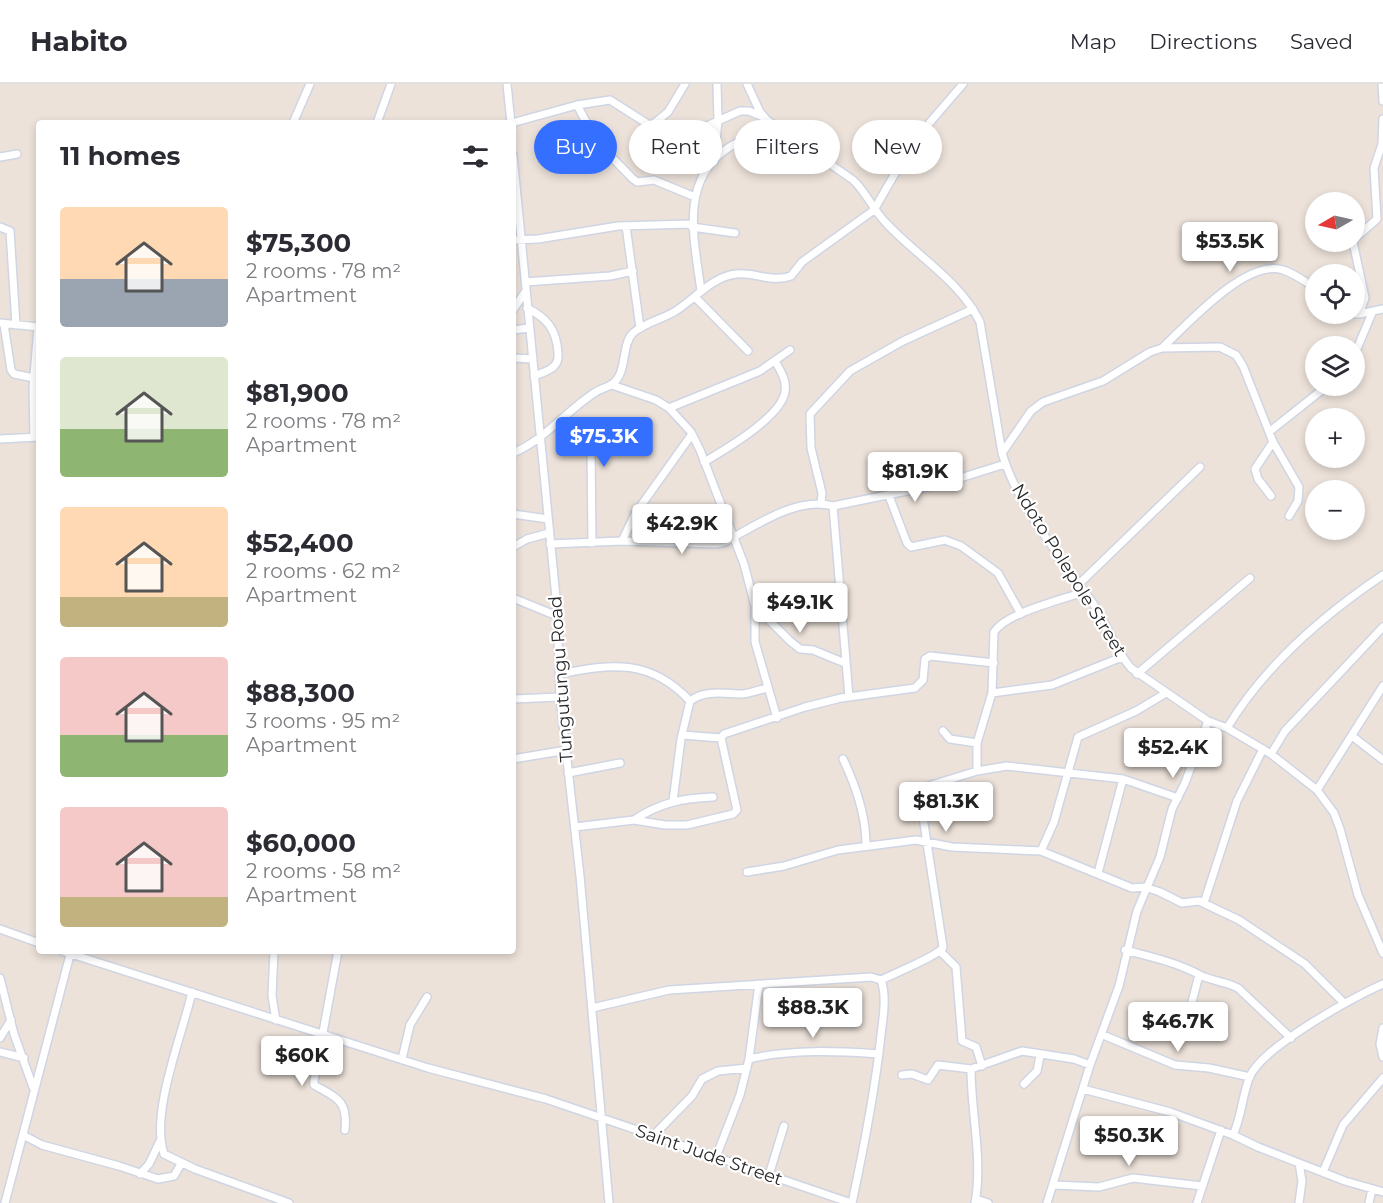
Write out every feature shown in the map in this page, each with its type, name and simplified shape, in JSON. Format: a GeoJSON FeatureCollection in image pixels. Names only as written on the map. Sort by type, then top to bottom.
{"type":"FeatureCollection","features":[{"type":"Feature","properties":{"kind":"street"},"geometry":{"type":"LineString","coordinates":[[294,120],[310,84]]}},
{"type":"Feature","properties":{"kind":"street"},"geometry":{"type":"LineString","coordinates":[[378,120],[391,84]]}},
{"type":"Feature","properties":{"kind":"street"},"geometry":{"type":"LineString","coordinates":[[507,84],[511,120]]}},
{"type":"Feature","properties":{"kind":"street"},"geometry":{"type":"LineString","coordinates":[[658,120],[668,112],[685,84]]}},
{"type":"Feature","properties":{"kind":"street"},"geometry":{"type":"LineString","coordinates":[[717,84],[718,120],[744,111],[768,120]]}},
{"type":"Feature","properties":{"kind":"street"},"geometry":{"type":"LineString","coordinates":[[747,84],[765,118]]}},
{"type":"Feature","properties":{"kind":"street"},"geometry":{"type":"LineString","coordinates":[[516,451],[539,439],[595,392],[612,385],[620,376],[629,339],[639,328],[675,311],[701,291],[735,274],[770,279],[791,276],[802,262],[874,210],[913,142],[963,84]]}},
{"type":"Feature","properties":{"kind":"street"},"geometry":{"type":"LineString","coordinates":[[1382,84],[1383,101]]}},
{"type":"Feature","properties":{"kind":"street"},"geometry":{"type":"LineString","coordinates":[[516,122],[577,105],[610,100],[642,120]]}},
{"type":"Feature","properties":{"kind":"street"},"geometry":{"type":"LineString","coordinates":[[577,105],[597,142],[637,182],[654,180],[695,196]]}},
{"type":"Feature","properties":{"kind":"street"},"geometry":{"type":"LineString","coordinates":[[1365,230],[1377,219],[1374,168],[1382,144],[1383,119]]}},
{"type":"Feature","properties":{"kind":"street"},"geometry":{"type":"LineString","coordinates":[[722,154],[734,145]]}},
{"type":"Feature","properties":{"kind":"street"},"geometry":{"type":"LineString","coordinates":[[0,157],[17,154]]}},
{"type":"Feature","properties":{"kind":"street"},"geometry":{"type":"LineString","coordinates":[[821,503],[822,493],[810,441],[810,414],[850,371],[903,341],[974,309],[949,281],[874,210],[864,190],[840,171]]}},
{"type":"Feature","properties":{"kind":"street"},"geometry":{"type":"LineString","coordinates":[[701,291],[692,226],[695,196],[706,174]]}},
{"type":"Feature","properties":{"kind":"street","name":"Tungutungu Road"},"geometry":{"type":"LineString","coordinates":[[516,219],[533,359],[557,616],[560,697],[575,827],[609,1203]]}},
{"type":"Feature","properties":{"kind":"street"},"geometry":{"type":"LineString","coordinates":[[626,226],[639,328]]}},
{"type":"Feature","properties":{"kind":"street"},"geometry":{"type":"LineString","coordinates":[[517,240],[626,226],[692,226],[735,232]]}},
{"type":"Feature","properties":{"kind":"street"},"geometry":{"type":"LineString","coordinates":[[0,227],[10,231],[16,325]]}},
{"type":"Feature","properties":{"kind":"street"},"geometry":{"type":"LineString","coordinates":[[1162,348],[1229,287],[1257,272],[1283,270],[1305,282]]}},
{"type":"Feature","properties":{"kind":"street"},"geometry":{"type":"LineString","coordinates":[[525,282],[610,276],[633,272]]}},
{"type":"Feature","properties":{"kind":"street"},"geometry":{"type":"LineString","coordinates":[[516,306],[525,292]]}},
{"type":"Feature","properties":{"kind":"street"},"geometry":{"type":"LineString","coordinates":[[694,297],[748,351]]}},
{"type":"Feature","properties":{"kind":"street"},"geometry":{"type":"LineString","coordinates":[[527,308],[540,315],[551,325],[557,340],[558,360],[555,366],[534,376]]}},
{"type":"Feature","properties":{"kind":"street","name":"Ndoto Polepole Street"},"geometry":{"type":"LineString","coordinates":[[974,309],[980,322],[1005,464],[1034,518],[1113,635],[1122,657],[1137,674],[1208,721],[1227,728],[1271,753],[1317,790],[1337,821],[1358,895],[1383,952]]}},
{"type":"Feature","properties":{"kind":"street"},"geometry":{"type":"LineString","coordinates":[[1365,314],[1383,309]]}},
{"type":"Feature","properties":{"kind":"street"},"geometry":{"type":"LineString","coordinates":[[1362,336],[1372,313]]}},
{"type":"Feature","properties":{"kind":"street"},"geometry":{"type":"LineString","coordinates":[[34,378],[14,374],[11,370],[2,323],[36,327]]}},
{"type":"Feature","properties":{"kind":"street"},"geometry":{"type":"LineString","coordinates":[[516,330],[529,328]]}},
{"type":"Feature","properties":{"kind":"street"},"geometry":{"type":"LineString","coordinates":[[1002,453],[1031,411],[1043,402],[1103,381],[1150,352],[1162,348],[1209,346],[1236,355],[1244,366],[1273,442],[1295,478],[1300,493],[1289,516]]}},
{"type":"Feature","properties":{"kind":"street"},"geometry":{"type":"LineString","coordinates":[[669,408],[727,386],[775,361],[790,350]]}},
{"type":"Feature","properties":{"kind":"street"},"geometry":{"type":"LineString","coordinates":[[0,439],[36,437],[34,378],[36,358]]}},
{"type":"Feature","properties":{"kind":"street"},"geometry":{"type":"LineString","coordinates":[[516,358],[533,359]]}},
{"type":"Feature","properties":{"kind":"street"},"geometry":{"type":"LineString","coordinates":[[704,462],[732,446],[782,404],[786,389],[775,361]]}},
{"type":"Feature","properties":{"kind":"street"},"geometry":{"type":"LineString","coordinates":[[612,385],[656,400],[669,408],[692,434],[713,480],[722,513],[734,537],[755,606],[755,642],[777,718]]}},
{"type":"Feature","properties":{"kind":"street"},"geometry":{"type":"LineString","coordinates":[[1269,432],[1314,396]]}},
{"type":"Feature","properties":{"kind":"street"},"geometry":{"type":"LineString","coordinates":[[564,419],[587,435],[591,449],[592,543]]}},
{"type":"Feature","properties":{"kind":"street"},"geometry":{"type":"LineString","coordinates":[[622,541],[635,514],[692,434]]}},
{"type":"Feature","properties":{"kind":"street"},"geometry":{"type":"LineString","coordinates":[[1271,496],[1258,479],[1255,469],[1273,442]]}},
{"type":"Feature","properties":{"kind":"street"},"geometry":{"type":"LineString","coordinates":[[550,544],[622,541],[716,544],[784,512],[821,503],[833,506],[889,496],[941,484],[1005,464]]}},
{"type":"Feature","properties":{"kind":"street"},"geometry":{"type":"LineString","coordinates":[[1078,585],[1200,467]]}},
{"type":"Feature","properties":{"kind":"street"},"geometry":{"type":"LineString","coordinates":[[889,496],[900,527],[911,547],[945,540],[961,546],[998,573],[1021,614]]}},
{"type":"Feature","properties":{"kind":"street"},"geometry":{"type":"LineString","coordinates":[[833,506],[844,663],[849,697]]}},
{"type":"Feature","properties":{"kind":"street"},"geometry":{"type":"LineString","coordinates":[[516,514],[548,519]]}},
{"type":"Feature","properties":{"kind":"street"},"geometry":{"type":"LineString","coordinates":[[516,545],[527,539],[549,533]]}},
{"type":"Feature","properties":{"kind":"street"},"geometry":{"type":"LineString","coordinates":[[1227,728],[1244,700],[1297,640],[1383,575]]}},
{"type":"Feature","properties":{"kind":"street"},"geometry":{"type":"LineString","coordinates":[[1137,674],[1250,578]]}},
{"type":"Feature","properties":{"kind":"street"},"geometry":{"type":"LineString","coordinates":[[977,771],[977,743],[992,693],[994,633],[998,627],[1021,614],[1083,592]]}},
{"type":"Feature","properties":{"kind":"street"},"geometry":{"type":"LineString","coordinates":[[516,599],[557,616]]}},
{"type":"Feature","properties":{"kind":"street"},"geometry":{"type":"LineString","coordinates":[[755,606],[800,649],[813,650],[844,663]]}},
{"type":"Feature","properties":{"kind":"street"},"geometry":{"type":"LineString","coordinates":[[1271,753],[1285,730],[1383,627]]}},
{"type":"Feature","properties":{"kind":"street"},"geometry":{"type":"LineString","coordinates":[[721,738],[724,734],[804,707],[849,697],[915,688],[922,680],[925,659],[930,656],[994,663]]}},
{"type":"Feature","properties":{"kind":"street"},"geometry":{"type":"LineString","coordinates":[[992,693],[1052,685],[1122,657]]}},
{"type":"Feature","properties":{"kind":"street"},"geometry":{"type":"LineString","coordinates":[[560,674],[597,666],[641,669],[659,675],[690,701]]}},
{"type":"Feature","properties":{"kind":"street"},"geometry":{"type":"LineString","coordinates":[[1317,790],[1383,686]]}},
{"type":"Feature","properties":{"kind":"street"},"geometry":{"type":"LineString","coordinates":[[673,801],[682,735],[690,701],[700,695],[743,694],[767,688]]}},
{"type":"Feature","properties":{"kind":"street"},"geometry":{"type":"LineString","coordinates":[[1041,851],[1054,822],[1066,772],[1078,737],[1136,711],[1166,693]]}},
{"type":"Feature","properties":{"kind":"street"},"geometry":{"type":"LineString","coordinates":[[516,699],[560,697]]}},
{"type":"Feature","properties":{"kind":"street"},"geometry":{"type":"LineString","coordinates":[[1047,1203],[1090,1065],[1103,1035],[1119,986],[1125,950],[1145,887],[1160,857],[1170,816],[1208,721]]}},
{"type":"Feature","properties":{"kind":"street"},"geometry":{"type":"LineString","coordinates":[[943,731],[950,739],[977,743]]}},
{"type":"Feature","properties":{"kind":"street"},"geometry":{"type":"LineString","coordinates":[[682,735],[721,738]]}},
{"type":"Feature","properties":{"kind":"street"},"geometry":{"type":"LineString","coordinates":[[1352,736],[1383,760]]}},
{"type":"Feature","properties":{"kind":"street"},"geometry":{"type":"LineString","coordinates":[[575,827],[634,820],[665,825],[687,825],[733,814],[737,810],[721,738]]}},
{"type":"Feature","properties":{"kind":"street"},"geometry":{"type":"LineString","coordinates":[[1204,903],[1237,801],[1263,749]]}},
{"type":"Feature","properties":{"kind":"street"},"geometry":{"type":"LineString","coordinates":[[516,758],[567,750]]}},
{"type":"Feature","properties":{"kind":"street"},"geometry":{"type":"LineString","coordinates":[[843,759],[855,787],[865,823],[866,845]]}},
{"type":"Feature","properties":{"kind":"street"},"geometry":{"type":"LineString","coordinates":[[568,773],[620,762]]}},
{"type":"Feature","properties":{"kind":"street"},"geometry":{"type":"LineString","coordinates":[[982,1066],[976,1047],[962,1041],[956,967],[941,952],[941,928],[921,804],[922,790],[932,784],[977,771],[1006,766],[1123,779],[1178,798]]}},
{"type":"Feature","properties":{"kind":"street"},"geometry":{"type":"LineString","coordinates":[[1098,873],[1123,779]]}},
{"type":"Feature","properties":{"kind":"street"},"geometry":{"type":"LineString","coordinates":[[634,820],[654,807],[673,801],[713,796]]}},
{"type":"Feature","properties":{"kind":"street"},"geometry":{"type":"LineString","coordinates":[[747,872],[866,845],[905,840],[952,847],[1041,851],[1132,888],[1145,887],[1182,903],[1204,903],[1249,926],[1292,953],[1343,1002]]}},
{"type":"Feature","properties":{"kind":"street"},"geometry":{"type":"LineString","coordinates":[[1374,929],[1383,924]]}},
{"type":"Feature","properties":{"kind":"street"},"geometry":{"type":"LineString","coordinates":[[0,929],[36,942]]}},
{"type":"Feature","properties":{"kind":"street"},"geometry":{"type":"LineString","coordinates":[[1125,950],[1186,967],[1199,975],[1220,979],[1238,988],[1291,1038]]}},
{"type":"Feature","properties":{"kind":"street"},"geometry":{"type":"LineString","coordinates":[[592,1008],[669,990],[871,977],[881,980],[941,952]]}},
{"type":"Feature","properties":{"kind":"street"},"geometry":{"type":"LineString","coordinates":[[0,1202],[5,1203],[70,954]]}},
{"type":"Feature","properties":{"kind":"street","name":"Saint Jude Street"},"geometry":{"type":"LineString","coordinates":[[73,954],[402,1059],[546,1098],[852,1203]]}},
{"type":"Feature","properties":{"kind":"street"},"geometry":{"type":"LineString","coordinates":[[274,954],[272,996],[276,1020]]}},
{"type":"Feature","properties":{"kind":"street"},"geometry":{"type":"LineString","coordinates":[[337,954],[314,1085],[333,1094],[341,1102],[346,1117],[345,1130]]}},
{"type":"Feature","properties":{"kind":"street"},"geometry":{"type":"LineString","coordinates":[[1185,1024],[1199,975]]}},
{"type":"Feature","properties":{"kind":"street"},"geometry":{"type":"LineString","coordinates":[[0,978],[10,1020],[33,1089]]}},
{"type":"Feature","properties":{"kind":"street"},"geometry":{"type":"LineString","coordinates":[[852,1203],[862,1160],[879,1054],[883,998],[881,980]]}},
{"type":"Feature","properties":{"kind":"street"},"geometry":{"type":"LineString","coordinates":[[716,1157],[740,1095],[747,1068],[759,984]]}},
{"type":"Feature","properties":{"kind":"street"},"geometry":{"type":"LineString","coordinates":[[1233,1134],[1239,1121],[1250,1077],[1266,1057],[1343,1002],[1383,984]]}},
{"type":"Feature","properties":{"kind":"street"},"geometry":{"type":"LineString","coordinates":[[192,992],[163,1097],[161,1137],[164,1154],[182,1164],[285,1202]]}},
{"type":"Feature","properties":{"kind":"street"},"geometry":{"type":"LineString","coordinates":[[402,1059],[410,1025],[427,997]]}},
{"type":"Feature","properties":{"kind":"street"},"geometry":{"type":"LineString","coordinates":[[0,1038],[10,1020]]}},
{"type":"Feature","properties":{"kind":"street"},"geometry":{"type":"LineString","coordinates":[[1383,1028],[1380,1039],[1383,1057]]}},
{"type":"Feature","properties":{"kind":"street"},"geometry":{"type":"LineString","coordinates":[[1103,1035],[1175,1065],[1209,1068],[1250,1077]]}},
{"type":"Feature","properties":{"kind":"street"},"geometry":{"type":"LineString","coordinates":[[0,1052],[24,1058]]}},
{"type":"Feature","properties":{"kind":"street"},"geometry":{"type":"LineString","coordinates":[[749,1059],[798,1052],[879,1054]]}},
{"type":"Feature","properties":{"kind":"street"},"geometry":{"type":"LineString","coordinates":[[902,1075],[912,1074],[925,1081],[930,1078],[938,1065],[971,1069],[1022,1052],[1074,1059],[1090,1065]]}},
{"type":"Feature","properties":{"kind":"street"},"geometry":{"type":"LineString","coordinates":[[1024,1084],[1037,1071],[1040,1056]]}},
{"type":"Feature","properties":{"kind":"street"},"geometry":{"type":"LineString","coordinates":[[653,1136],[692,1096],[702,1079],[718,1071],[747,1068]]}},
{"type":"Feature","properties":{"kind":"street"},"geometry":{"type":"LineString","coordinates":[[971,1069],[971,1102],[978,1178],[976,1201],[988,1203]]}},
{"type":"Feature","properties":{"kind":"street"},"geometry":{"type":"LineString","coordinates":[[1323,1172],[1343,1125],[1383,1078]]}},
{"type":"Feature","properties":{"kind":"street"},"geometry":{"type":"LineString","coordinates":[[1083,1089],[1170,1112],[1233,1134],[1258,1147],[1299,1163],[1383,1192]]}},
{"type":"Feature","properties":{"kind":"street"},"geometry":{"type":"LineString","coordinates":[[769,1175],[784,1126]]}},
{"type":"Feature","properties":{"kind":"street"},"geometry":{"type":"LineString","coordinates":[[1197,1203],[1221,1130]]}},
{"type":"Feature","properties":{"kind":"street"},"geometry":{"type":"LineString","coordinates":[[23,1135],[42,1145],[140,1174],[169,1179],[182,1164]]}},
{"type":"Feature","properties":{"kind":"street"},"geometry":{"type":"LineString","coordinates":[[140,1174],[149,1164],[161,1137]]}},
{"type":"Feature","properties":{"kind":"street"},"geometry":{"type":"LineString","coordinates":[[1299,1163],[1302,1181],[1299,1203]]}},
{"type":"Feature","properties":{"kind":"street"},"geometry":{"type":"LineString","coordinates":[[1054,1185],[1099,1187],[1143,1178],[1202,1185]]}},
{"type":"Feature","properties":{"kind":"street"},"geometry":{"type":"LineString","coordinates":[[1368,1203],[1372,1189]]}}]}
